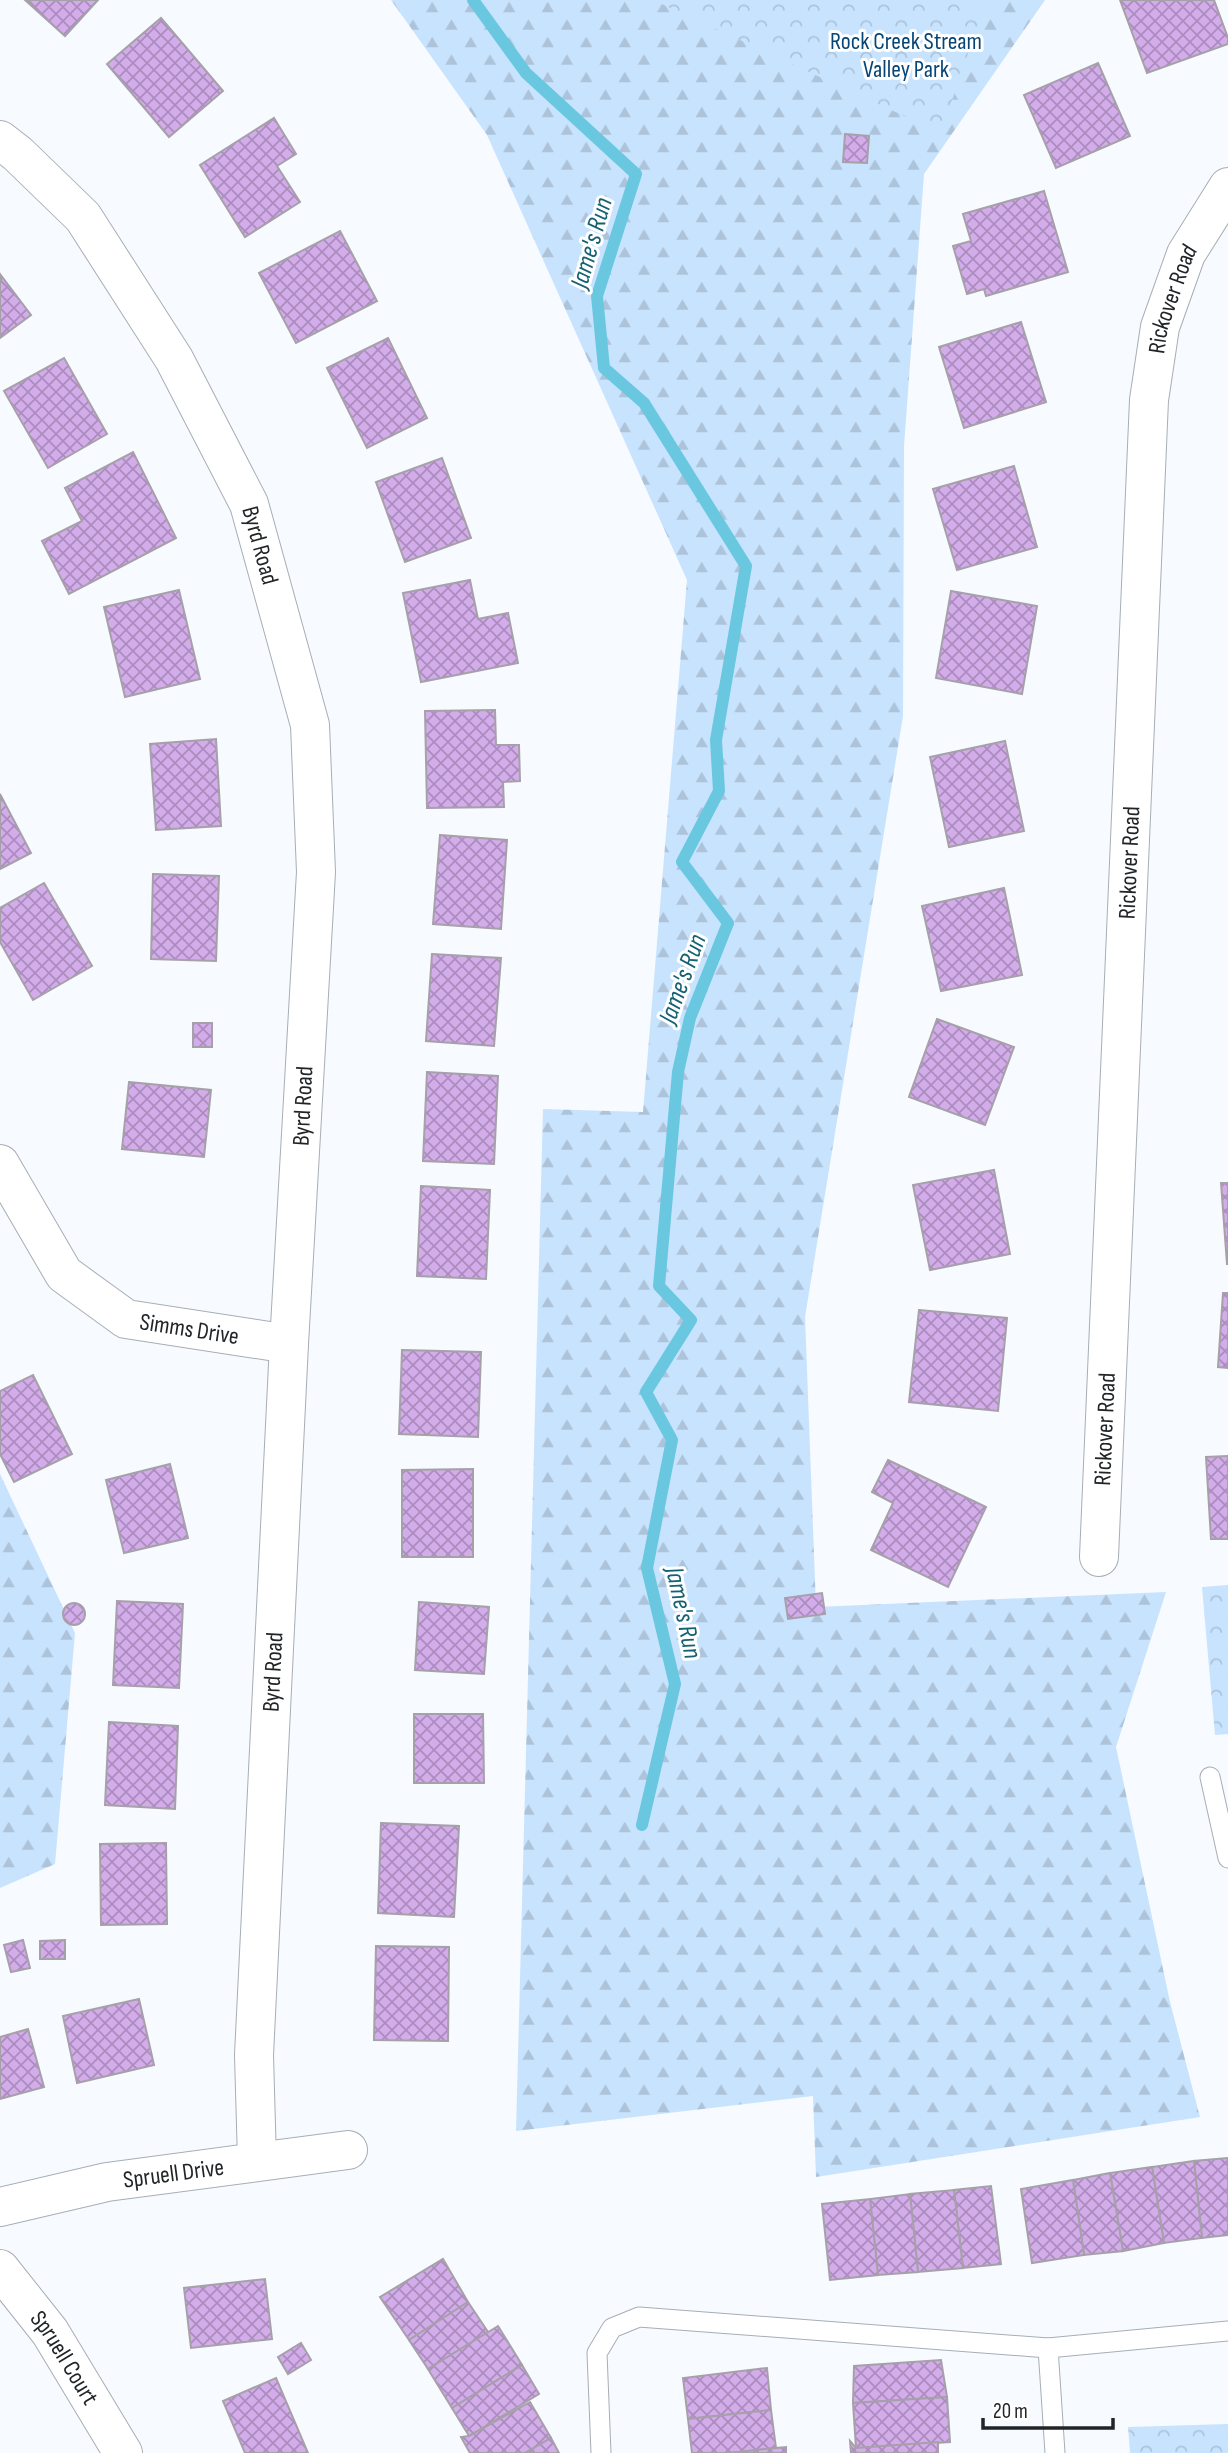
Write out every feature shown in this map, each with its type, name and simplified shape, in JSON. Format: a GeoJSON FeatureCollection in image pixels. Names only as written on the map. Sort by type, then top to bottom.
{"type":"FeatureCollection","features":[{"type":"Feature","properties":{"kind":"street","name":"Byrd Road"},"geometry":{"type":"LineString","coordinates":[[0,140],[83,217],[174,359],[248,504],[310,725],[316,872],[289,1344],[254,2055],[257,2161]]}},
{"type":"Feature","properties":{"kind":"street","name":"Rickover Road"},"geometry":{"type":"LineString","coordinates":[[1099,1557],[1149,400],[1160,327],[1186,254],[1228,187]]}},
{"type":"Feature","properties":{"kind":"street","name":"Simms Drive"},"geometry":{"type":"LineString","coordinates":[[0,1164],[64,1274],[126,1319],[289,1344]]}},
{"type":"Feature","properties":{"kind":"street","name":"Spruell Drive"},"geometry":{"type":"LineString","coordinates":[[0,2207],[107,2182],[348,2150]]}},
{"type":"Feature","properties":{"kind":"street","name":"Spruell Court"},"geometry":{"type":"LineString","coordinates":[[0,2269],[50,2332],[123,2453]]}},
{"type":"Feature","properties":{"kind":"lane"},"geometry":{"type":"LineString","coordinates":[[1210,1777],[1228,1858]]}},
{"type":"Feature","properties":{"kind":"lane"},"geometry":{"type":"LineString","coordinates":[[601,2453],[597,2353],[612,2328],[639,2317],[1048,2348],[1228,2331]]}},
{"type":"Feature","properties":{"kind":"lane"},"geometry":{"type":"LineString","coordinates":[[1048,2348],[1055,2453]]}},
{"type":"Feature","properties":{"kind":"green space"},"geometry":{"type":"Polygon","coordinates":[[[391,0],[1045,0],[924,174],[904,446],[903,716],[805,1317],[816,1607],[1166,1592],[1116,1747],[1170,2002],[1200,2117],[816,2177],[813,2096],[516,2131],[543,1109],[643,1112],[687,580],[487,135],[391,0]]]}},
{"type":"Feature","properties":{"kind":"green space","name":"Rock Creek Stream Valley Park"},"geometry":{"type":"Polygon","coordinates":[[[653,0],[986,0],[941,133],[653,0]]]}},
{"type":"Feature","properties":{"kind":"green space"},"geometry":{"type":"Polygon","coordinates":[[[0,1474],[75,1633],[55,1864],[0,1888],[0,1474]]]}},
{"type":"Feature","properties":{"kind":"green space"},"geometry":{"type":"Polygon","coordinates":[[[1228,1585],[1228,1734],[1215,1735],[1202,1587],[1228,1585]]]}},
{"type":"Feature","properties":{"kind":"green space"},"geometry":{"type":"Polygon","coordinates":[[[1228,2424],[1228,2453],[1130,2453],[1128,2427],[1228,2424]]]}},
{"type":"Feature","properties":{"kind":"building"},"geometry":{"type":"Polygon","coordinates":[[[25,0],[98,0],[65,36],[25,0]]]}},
{"type":"Feature","properties":{"kind":"building"},"geometry":{"type":"Polygon","coordinates":[[[1120,0],[1214,0],[1228,44],[1147,73],[1120,0]]]}},
{"type":"Feature","properties":{"kind":"building"},"geometry":{"type":"Polygon","coordinates":[[[161,18],[223,91],[169,137],[107,64],[161,18]]]}},
{"type":"Feature","properties":{"kind":"building"},"geometry":{"type":"Polygon","coordinates":[[[1098,63],[1130,136],[1056,168],[1024,95],[1098,63]]]}},
{"type":"Feature","properties":{"kind":"building"},"geometry":{"type":"Polygon","coordinates":[[[274,118],[296,154],[277,166],[300,202],[245,237],[200,165],[274,118]]]}},
{"type":"Feature","properties":{"kind":"building"},"geometry":{"type":"Polygon","coordinates":[[[845,134],[869,136],[867,163],[843,162],[845,134]]]}},
{"type":"Feature","properties":{"kind":"building"},"geometry":{"type":"Polygon","coordinates":[[[1044,191],[1068,272],[986,296],[984,289],[967,294],[953,246],[971,241],[963,214],[1044,191]]]}},
{"type":"Feature","properties":{"kind":"building"},"geometry":{"type":"Polygon","coordinates":[[[340,231],[377,301],[296,343],[259,273],[340,231]]]}},
{"type":"Feature","properties":{"kind":"building"},"geometry":{"type":"Polygon","coordinates":[[[0,274],[31,315],[0,338],[0,274]]]}},
{"type":"Feature","properties":{"kind":"building"},"geometry":{"type":"Polygon","coordinates":[[[1021,322],[1046,402],[964,428],[939,347],[1021,322]]]}},
{"type":"Feature","properties":{"kind":"building"},"geometry":{"type":"Polygon","coordinates":[[[388,338],[427,418],[367,448],[327,368],[388,338]]]}},
{"type":"Feature","properties":{"kind":"building"},"geometry":{"type":"Polygon","coordinates":[[[64,358],[107,434],[48,468],[4,391],[64,358]]]}},
{"type":"Feature","properties":{"kind":"building"},"geometry":{"type":"Polygon","coordinates":[[[133,452],[176,538],[69,594],[42,541],[82,521],[65,488],[133,452]]]}},
{"type":"Feature","properties":{"kind":"building"},"geometry":{"type":"Polygon","coordinates":[[[442,458],[471,538],[405,562],[376,482],[442,458]]]}},
{"type":"Feature","properties":{"kind":"building"},"geometry":{"type":"Polygon","coordinates":[[[1014,466],[1037,547],[957,570],[933,489],[1014,466]]]}},
{"type":"Feature","properties":{"kind":"building"},"geometry":{"type":"Polygon","coordinates":[[[470,580],[478,619],[508,613],[518,663],[421,682],[403,593],[470,580]]]}},
{"type":"Feature","properties":{"kind":"building"},"geometry":{"type":"Polygon","coordinates":[[[179,590],[200,679],[125,697],[104,607],[179,590]]]}},
{"type":"Feature","properties":{"kind":"building"},"geometry":{"type":"Polygon","coordinates":[[[951,591],[1037,606],[1022,694],[936,678],[951,591]]]}},
{"type":"Feature","properties":{"kind":"building"},"geometry":{"type":"Polygon","coordinates":[[[495,710],[496,745],[519,745],[520,781],[503,782],[504,807],[427,808],[425,711],[495,710]]]}},
{"type":"Feature","properties":{"kind":"building"},"geometry":{"type":"Polygon","coordinates":[[[216,739],[221,826],[156,830],[150,744],[216,739]]]}},
{"type":"Feature","properties":{"kind":"building"},"geometry":{"type":"Polygon","coordinates":[[[1005,741],[1024,831],[949,847],[930,757],[1005,741]]]}},
{"type":"Feature","properties":{"kind":"building"},"geometry":{"type":"Polygon","coordinates":[[[0,794],[31,853],[0,869],[0,794]]]}},
{"type":"Feature","properties":{"kind":"building"},"geometry":{"type":"Polygon","coordinates":[[[440,835],[507,840],[501,929],[433,924],[440,835]]]}},
{"type":"Feature","properties":{"kind":"building"},"geometry":{"type":"Polygon","coordinates":[[[153,874],[219,876],[216,961],[151,959],[153,874]]]}},
{"type":"Feature","properties":{"kind":"building"},"geometry":{"type":"Polygon","coordinates":[[[44,883],[92,966],[33,1000],[0,942],[0,908],[44,883]]]}},
{"type":"Feature","properties":{"kind":"building"},"geometry":{"type":"Polygon","coordinates":[[[1004,888],[1022,975],[941,991],[922,906],[1004,888]]]}},
{"type":"Feature","properties":{"kind":"building"},"geometry":{"type":"Polygon","coordinates":[[[432,954],[501,958],[494,1046],[426,1041],[432,954]]]}},
{"type":"Feature","properties":{"kind":"building"},"geometry":{"type":"Polygon","coordinates":[[[937,1019],[1014,1047],[985,1125],[909,1097],[937,1019]]]}},
{"type":"Feature","properties":{"kind":"building"},"geometry":{"type":"Polygon","coordinates":[[[193,1023],[212,1023],[212,1047],[193,1047],[193,1023]]]}},
{"type":"Feature","properties":{"kind":"building"},"geometry":{"type":"Polygon","coordinates":[[[427,1072],[498,1076],[494,1164],[423,1161],[427,1072]]]}},
{"type":"Feature","properties":{"kind":"building"},"geometry":{"type":"Polygon","coordinates":[[[129,1082],[211,1090],[204,1157],[122,1149],[129,1082]]]}},
{"type":"Feature","properties":{"kind":"building"},"geometry":{"type":"Polygon","coordinates":[[[994,1170],[1010,1254],[930,1270],[913,1185],[994,1170]]]}},
{"type":"Feature","properties":{"kind":"building"},"geometry":{"type":"Polygon","coordinates":[[[1221,1183],[1228,1183],[1228,1264],[1227,1264],[1221,1183]]]}},
{"type":"Feature","properties":{"kind":"building"},"geometry":{"type":"Polygon","coordinates":[[[421,1186],[490,1190],[486,1279],[417,1276],[421,1186]]]}},
{"type":"Feature","properties":{"kind":"building"},"geometry":{"type":"Polygon","coordinates":[[[1223,1293],[1228,1293],[1228,1368],[1218,1367],[1223,1293]]]}},
{"type":"Feature","properties":{"kind":"building"},"geometry":{"type":"Polygon","coordinates":[[[919,1310],[1007,1318],[998,1411],[909,1402],[919,1310]]]}},
{"type":"Feature","properties":{"kind":"building"},"geometry":{"type":"Polygon","coordinates":[[[402,1350],[481,1352],[478,1437],[399,1434],[402,1350]]]}},
{"type":"Feature","properties":{"kind":"building"},"geometry":{"type":"Polygon","coordinates":[[[33,1375],[72,1454],[14,1482],[0,1454],[0,1391],[33,1375]]]}},
{"type":"Feature","properties":{"kind":"building"},"geometry":{"type":"Polygon","coordinates":[[[1228,1456],[1228,1539],[1211,1539],[1206,1457],[1228,1456]]]}},
{"type":"Feature","properties":{"kind":"building"},"geometry":{"type":"Polygon","coordinates":[[[888,1460],[986,1507],[948,1587],[871,1550],[893,1503],[872,1492],[888,1460]]]}},
{"type":"Feature","properties":{"kind":"building"},"geometry":{"type":"Polygon","coordinates":[[[170,1464],[188,1538],[124,1553],[106,1480],[170,1464]]]}},
{"type":"Feature","properties":{"kind":"building"},"geometry":{"type":"Polygon","coordinates":[[[473,1469],[473,1557],[402,1557],[402,1470],[473,1469]]]}},
{"type":"Feature","properties":{"kind":"building"},"geometry":{"type":"Polygon","coordinates":[[[822,1593],[825,1614],[788,1619],[785,1598],[822,1593]]]}},
{"type":"Feature","properties":{"kind":"building"},"geometry":{"type":"Polygon","coordinates":[[[117,1601],[183,1604],[179,1688],[113,1685],[117,1601]]]}},
{"type":"Feature","properties":{"kind":"building"},"geometry":{"type":"Polygon","coordinates":[[[419,1602],[489,1607],[484,1674],[415,1670],[419,1602]]]}},
{"type":"Feature","properties":{"kind":"building"},"geometry":{"type":"Polygon","coordinates":[[[74,1603],[82,1606],[85,1614],[82,1622],[74,1625],[66,1622],[63,1614],[66,1606],[74,1603]]]}},
{"type":"Feature","properties":{"kind":"building"},"geometry":{"type":"Polygon","coordinates":[[[414,1714],[483,1714],[484,1783],[414,1783],[414,1714]]]}},
{"type":"Feature","properties":{"kind":"building"},"geometry":{"type":"Polygon","coordinates":[[[109,1722],[178,1726],[175,1809],[105,1805],[109,1722]]]}},
{"type":"Feature","properties":{"kind":"building"},"geometry":{"type":"Polygon","coordinates":[[[381,1823],[459,1826],[454,1917],[378,1913],[381,1823]]]}},
{"type":"Feature","properties":{"kind":"building"},"geometry":{"type":"Polygon","coordinates":[[[166,1843],[167,1924],[101,1925],[100,1844],[166,1843]]]}},
{"type":"Feature","properties":{"kind":"building"},"geometry":{"type":"Polygon","coordinates":[[[23,1940],[30,1968],[11,1972],[4,1945],[23,1940]]]}},
{"type":"Feature","properties":{"kind":"building"},"geometry":{"type":"Polygon","coordinates":[[[65,1940],[65,1959],[40,1959],[40,1941],[65,1940]]]}},
{"type":"Feature","properties":{"kind":"building"},"geometry":{"type":"Polygon","coordinates":[[[376,1946],[449,1947],[448,2041],[374,2040],[376,1946]]]}},
{"type":"Feature","properties":{"kind":"building"},"geometry":{"type":"Polygon","coordinates":[[[139,1999],[154,2065],[77,2083],[63,2016],[139,1999]]]}},
{"type":"Feature","properties":{"kind":"building"},"geometry":{"type":"Polygon","coordinates":[[[28,2029],[44,2087],[0,2099],[0,2037],[28,2029]]]}},
{"type":"Feature","properties":{"kind":"building"},"geometry":{"type":"Polygon","coordinates":[[[1228,2158],[1228,2235],[1202,2238],[1194,2161],[1228,2158]]]}},
{"type":"Feature","properties":{"kind":"building"},"geometry":{"type":"Polygon","coordinates":[[[1194,2161],[1202,2238],[1164,2243],[1152,2167],[1194,2161]]]}},
{"type":"Feature","properties":{"kind":"building"},"geometry":{"type":"Polygon","coordinates":[[[1152,2167],[1164,2243],[1123,2251],[1110,2173],[1152,2167]]]}},
{"type":"Feature","properties":{"kind":"building"},"geometry":{"type":"Polygon","coordinates":[[[1110,2173],[1123,2251],[1084,2255],[1073,2180],[1110,2173]]]}},
{"type":"Feature","properties":{"kind":"building"},"geometry":{"type":"Polygon","coordinates":[[[1073,2180],[1084,2255],[1032,2263],[1021,2189],[1073,2180]]]}},
{"type":"Feature","properties":{"kind":"building"},"geometry":{"type":"Polygon","coordinates":[[[991,2186],[1001,2264],[963,2268],[954,2190],[991,2186]]]}},
{"type":"Feature","properties":{"kind":"building"},"geometry":{"type":"Polygon","coordinates":[[[954,2190],[963,2268],[918,2272],[910,2194],[954,2190]]]}},
{"type":"Feature","properties":{"kind":"building"},"geometry":{"type":"Polygon","coordinates":[[[910,2194],[918,2272],[878,2275],[870,2199],[910,2194]]]}},
{"type":"Feature","properties":{"kind":"building"},"geometry":{"type":"Polygon","coordinates":[[[870,2199],[878,2275],[830,2280],[822,2204],[870,2199]]]}},
{"type":"Feature","properties":{"kind":"building"},"geometry":{"type":"Polygon","coordinates":[[[443,2259],[468,2302],[409,2340],[380,2297],[443,2259]]]}},
{"type":"Feature","properties":{"kind":"building"},"geometry":{"type":"Polygon","coordinates":[[[265,2279],[272,2339],[191,2348],[184,2288],[265,2279]]]}},
{"type":"Feature","properties":{"kind":"building"},"geometry":{"type":"Polygon","coordinates":[[[468,2302],[488,2332],[428,2369],[409,2340],[468,2302]]]}},
{"type":"Feature","properties":{"kind":"building"},"geometry":{"type":"Polygon","coordinates":[[[498,2326],[522,2365],[452,2408],[428,2369],[498,2326]]]}},
{"type":"Feature","properties":{"kind":"building"},"geometry":{"type":"Polygon","coordinates":[[[301,2343],[311,2360],[288,2374],[278,2357],[301,2343]]]}},
{"type":"Feature","properties":{"kind":"building"},"geometry":{"type":"Polygon","coordinates":[[[941,2360],[947,2397],[853,2403],[854,2366],[941,2360]]]}},
{"type":"Feature","properties":{"kind":"building"},"geometry":{"type":"Polygon","coordinates":[[[522,2365],[539,2394],[469,2436],[452,2408],[522,2365]]]}},
{"type":"Feature","properties":{"kind":"building"},"geometry":{"type":"Polygon","coordinates":[[[767,2368],[771,2410],[688,2419],[683,2378],[767,2368]]]}},
{"type":"Feature","properties":{"kind":"building"},"geometry":{"type":"Polygon","coordinates":[[[276,2378],[308,2453],[245,2453],[223,2401],[276,2378]]]}},
{"type":"Feature","properties":{"kind":"building"},"geometry":{"type":"Polygon","coordinates":[[[947,2397],[950,2442],[856,2448],[853,2403],[947,2397]]]}},
{"type":"Feature","properties":{"kind":"building"},"geometry":{"type":"Polygon","coordinates":[[[530,2402],[551,2438],[525,2453],[470,2453],[461,2437],[469,2436],[530,2402]]]}},
{"type":"Feature","properties":{"kind":"building"},"geometry":{"type":"Polygon","coordinates":[[[771,2410],[776,2448],[729,2453],[692,2453],[688,2419],[771,2410]]]}},
{"type":"Feature","properties":{"kind":"building"},"geometry":{"type":"Polygon","coordinates":[[[551,2438],[559,2453],[525,2453],[551,2438]]]}},
{"type":"Feature","properties":{"kind":"building"},"geometry":{"type":"Polygon","coordinates":[[[850,2441],[856,2448],[938,2442],[938,2453],[851,2453],[850,2441]]]}},
{"type":"Feature","properties":{"kind":"building"},"geometry":{"type":"Polygon","coordinates":[[[786,2447],[786,2453],[729,2453],[776,2448],[786,2447]]]}},
{"type":"Feature","properties":{"kind":"waterway","name":"Jame's Run"},"geometry":{"type":"LineString","coordinates":[[473,0],[526,73],[636,174],[597,296],[604,368],[644,403],[746,566],[716,740],[719,791],[682,862],[728,923],[690,1018],[678,1072],[659,1286],[691,1320],[646,1392],[672,1440],[647,1568],[675,1684],[642,1825]]}}]}
